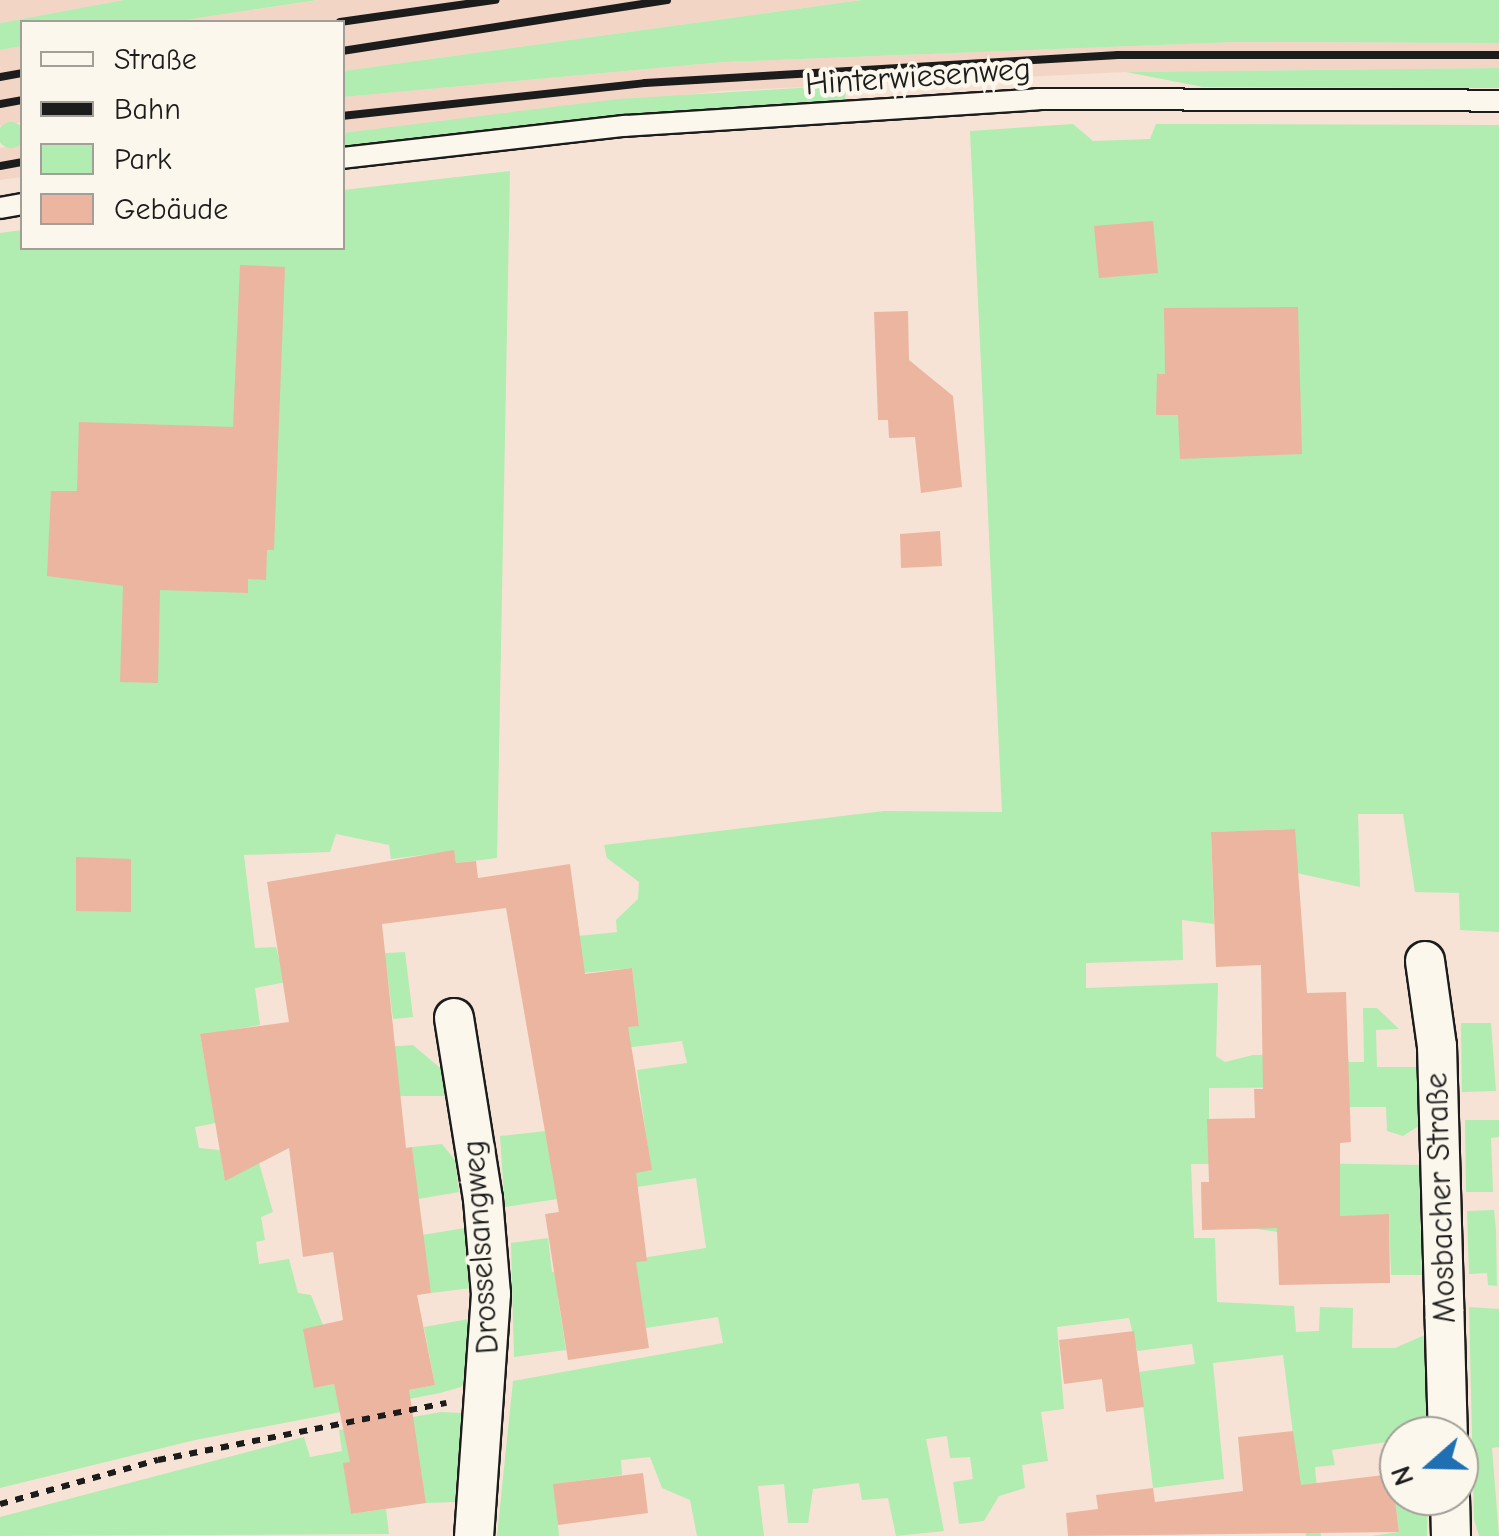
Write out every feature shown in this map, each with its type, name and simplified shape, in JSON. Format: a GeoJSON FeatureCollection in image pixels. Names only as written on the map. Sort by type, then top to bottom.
{"type":"FeatureCollection","features":[{"type":"Feature","properties":{"kind":"street","name":"Mosbacher Straße"},"geometry":{"type":"LineString","coordinates":[[1424,960],[1437,1046],[1447,1416]]}},
{"type":"Feature","properties":{"kind":"street","name":"Drosselsangweg"},"geometry":{"type":"LineString","coordinates":[[454,1018],[484,1199],[491,1294],[487,1406],[474,1536]]}},
{"type":"Feature","properties":{"kind":"lane","name":"Hinterwiesenweg"},"geometry":{"type":"LineString","coordinates":[[345,158],[626,126],[1037,99],[1499,100]]}},
{"type":"Feature","properties":{"kind":"path"},"geometry":{"type":"LineString","coordinates":[[0,1504],[158,1460],[319,1426],[438,1403],[487,1406]]}},
{"type":"Feature","properties":{"kind":"shaded area"},"geometry":{"type":"Polygon","coordinates":[[[0,0],[124,0],[0,23],[0,0]]]}},
{"type":"Feature","properties":{"kind":"shaded area"},"geometry":{"type":"Polygon","coordinates":[[[319,0],[862,0],[345,71],[345,20],[184,20],[319,0]]]}},
{"type":"Feature","properties":{"kind":"shaded area"},"geometry":{"type":"Polygon","coordinates":[[[1238,42],[1499,43],[1499,68],[1126,72],[721,91],[345,133],[345,97],[723,62],[1238,42]]]}},
{"type":"Feature","properties":{"kind":"shaded area"},"geometry":{"type":"Polygon","coordinates":[[[20,46],[20,122],[0,126],[0,50],[20,46]]]}},
{"type":"Feature","properties":{"kind":"shaded area"},"geometry":{"type":"Polygon","coordinates":[[[20,144],[20,177],[0,180],[0,148],[20,144]]]}},
{"type":"Feature","properties":{"kind":"green space"},"geometry":{"type":"Polygon","coordinates":[[[124,0],[318,0],[184,20],[20,20],[20,46],[0,50],[0,23],[124,0]]]}},
{"type":"Feature","properties":{"kind":"green space"},"geometry":{"type":"Polygon","coordinates":[[[862,0],[1499,0],[1499,43],[1238,42],[723,62],[345,97],[345,71],[862,0]]]}},
{"type":"Feature","properties":{"kind":"green space"},"geometry":{"type":"Polygon","coordinates":[[[1499,68],[1499,88],[1203,87],[1126,72],[1499,68]]]}},
{"type":"Feature","properties":{"kind":"green space"},"geometry":{"type":"Polygon","coordinates":[[[846,85],[845,101],[345,148],[345,133],[619,99],[846,85]]]}},
{"type":"Feature","properties":{"kind":"green space"},"geometry":{"type":"Polygon","coordinates":[[[6,123],[20,126],[20,144],[6,147],[-1,140],[-1,130],[6,123]]]}},
{"type":"Feature","properties":{"kind":"green space"},"geometry":{"type":"Polygon","coordinates":[[[1073,124],[1093,141],[1150,139],[1156,124],[1499,125],[1499,932],[1460,930],[1459,893],[1415,892],[1403,814],[1358,814],[1360,887],[1297,873],[1294,829],[1211,832],[1214,924],[1182,920],[1183,960],[1086,963],[1086,988],[1218,983],[1216,1056],[1225,1062],[1253,1055],[1347,1055],[1349,1062],[1364,1062],[1363,1008],[1377,1008],[1399,1029],[1376,1030],[1377,1067],[1419,1067],[1422,1124],[1403,1136],[1387,1131],[1386,1107],[1349,1107],[1349,1087],[1209,1088],[1209,1164],[1191,1164],[1194,1238],[1215,1238],[1217,1302],[1294,1306],[1296,1332],[1319,1331],[1320,1307],[1353,1308],[1352,1348],[1395,1348],[1427,1334],[1428,1416],[1379,1416],[1379,1443],[1332,1450],[1335,1465],[1315,1467],[1321,1536],[1306,1536],[1283,1355],[1213,1363],[1224,1479],[1153,1488],[1139,1372],[1195,1364],[1192,1344],[1137,1351],[1129,1318],[1057,1327],[1064,1409],[1041,1412],[1048,1461],[1022,1465],[1025,1488],[999,1496],[984,1521],[959,1524],[953,1482],[973,1479],[970,1457],[950,1458],[947,1436],[926,1439],[944,1531],[896,1536],[888,1498],[862,1500],[859,1483],[813,1489],[808,1523],[788,1523],[784,1484],[758,1486],[764,1536],[697,1536],[690,1500],[662,1488],[650,1457],[621,1460],[622,1475],[554,1484],[559,1536],[497,1536],[513,1381],[723,1343],[718,1317],[646,1328],[639,1286],[558,1298],[566,1350],[514,1357],[511,1243],[548,1238],[552,1272],[706,1248],[696,1178],[505,1207],[500,1136],[546,1131],[555,1185],[651,1170],[637,1070],[687,1063],[682,1041],[600,1051],[597,1031],[639,1025],[632,968],[573,974],[569,937],[617,932],[616,920],[638,899],[639,882],[607,858],[604,845],[884,811],[1002,812],[970,131],[1073,124]]]}},
{"type":"Feature","properties":{"kind":"green space"},"geometry":{"type":"Polygon","coordinates":[[[510,171],[497,858],[456,863],[454,851],[391,859],[389,845],[336,834],[330,852],[244,855],[255,948],[276,947],[279,959],[405,952],[413,1017],[393,1019],[386,963],[255,988],[260,1025],[200,1035],[216,1123],[195,1127],[199,1148],[220,1150],[224,1176],[259,1163],[273,1212],[261,1217],[265,1240],[256,1242],[259,1264],[289,1259],[298,1293],[311,1295],[323,1325],[314,1388],[334,1384],[339,1404],[435,1385],[424,1327],[469,1319],[468,1376],[461,1387],[440,1393],[195,1440],[0,1488],[0,233],[20,230],[20,250],[345,250],[345,190],[510,171]]]}},
{"type":"Feature","properties":{"kind":"green space"},"geometry":{"type":"Polygon","coordinates":[[[1461,1023],[1491,1023],[1496,1091],[1462,1092],[1461,1023]]]}},
{"type":"Feature","properties":{"kind":"green space"},"geometry":{"type":"Polygon","coordinates":[[[413,1045],[445,1072],[445,1096],[399,1096],[315,1052],[413,1045]]]}},
{"type":"Feature","properties":{"kind":"green space"},"geometry":{"type":"Polygon","coordinates":[[[1465,1120],[1499,1120],[1499,1137],[1491,1138],[1493,1192],[1466,1192],[1465,1120]]]}},
{"type":"Feature","properties":{"kind":"green space"},"geometry":{"type":"Polygon","coordinates":[[[442,1144],[455,1160],[459,1192],[418,1199],[412,1147],[442,1144]]]}},
{"type":"Feature","properties":{"kind":"green space"},"geometry":{"type":"Polygon","coordinates":[[[1298,1163],[1419,1165],[1422,1275],[1391,1275],[1389,1215],[1340,1216],[1339,1189],[1278,1232],[1250,1228],[1298,1163]]]}},
{"type":"Feature","properties":{"kind":"green space"},"geometry":{"type":"Polygon","coordinates":[[[1494,1210],[1497,1286],[1488,1285],[1487,1273],[1469,1274],[1467,1211],[1494,1210]]]}},
{"type":"Feature","properties":{"kind":"green space"},"geometry":{"type":"Polygon","coordinates":[[[465,1228],[471,1288],[431,1293],[422,1235],[465,1228]]]}},
{"type":"Feature","properties":{"kind":"green space"},"geometry":{"type":"Polygon","coordinates":[[[1469,1307],[1499,1309],[1499,1447],[1492,1448],[1499,1536],[1479,1536],[1474,1519],[1479,1516],[1479,1416],[1472,1416],[1469,1307]]]}},
{"type":"Feature","properties":{"kind":"green space"},"geometry":{"type":"Polygon","coordinates":[[[441,1412],[462,1413],[455,1502],[426,1503],[418,1452],[344,1464],[351,1514],[386,1509],[389,1534],[0,1536],[0,1517],[304,1437],[310,1457],[342,1451],[339,1430],[441,1412]]]}},
{"type":"Feature","properties":{"kind":"green space"},"geometry":{"type":"Polygon","coordinates":[[[1397,1516],[1428,1516],[1427,1536],[1371,1536],[1399,1532],[1397,1516]]]}},
{"type":"Feature","properties":{"kind":"building"},"geometry":{"type":"Polygon","coordinates":[[[1153,221],[1158,273],[1099,278],[1094,226],[1153,221]]]}},
{"type":"Feature","properties":{"kind":"building"},"geometry":{"type":"Polygon","coordinates":[[[240,265],[285,267],[274,550],[267,550],[266,580],[248,579],[248,593],[160,590],[158,683],[120,682],[123,586],[47,576],[51,491],[77,491],[79,422],[233,427],[240,265]]]}},
{"type":"Feature","properties":{"kind":"building"},"geometry":{"type":"Polygon","coordinates":[[[1298,307],[1302,454],[1180,459],[1178,415],[1156,415],[1157,374],[1165,374],[1164,308],[1298,307]]]}},
{"type":"Feature","properties":{"kind":"building"},"geometry":{"type":"Polygon","coordinates":[[[908,311],[909,360],[953,396],[962,487],[921,493],[915,437],[889,438],[888,420],[878,420],[874,312],[908,311]]]}},
{"type":"Feature","properties":{"kind":"building"},"geometry":{"type":"Polygon","coordinates":[[[940,531],[942,566],[901,568],[900,534],[940,531]]]}},
{"type":"Feature","properties":{"kind":"building"},"geometry":{"type":"Polygon","coordinates":[[[1295,829],[1307,993],[1346,992],[1351,1142],[1340,1143],[1340,1216],[1389,1214],[1390,1283],[1279,1285],[1277,1228],[1202,1230],[1201,1182],[1209,1182],[1207,1119],[1255,1118],[1254,1089],[1263,1089],[1261,965],[1216,967],[1211,832],[1295,829]]]}},
{"type":"Feature","properties":{"kind":"building"},"geometry":{"type":"Polygon","coordinates":[[[454,850],[456,863],[476,861],[478,878],[570,864],[585,974],[632,968],[639,1026],[628,1027],[652,1170],[636,1173],[647,1261],[636,1262],[649,1348],[568,1360],[545,1214],[559,1212],[506,908],[382,924],[406,1148],[412,1147],[431,1293],[417,1295],[435,1385],[409,1390],[426,1503],[351,1514],[343,1463],[350,1462],[334,1384],[314,1388],[303,1329],[343,1320],[333,1252],[303,1257],[289,1148],[225,1181],[200,1034],[289,1022],[267,882],[454,850]]]}},
{"type":"Feature","properties":{"kind":"building"},"geometry":{"type":"Polygon","coordinates":[[[76,857],[131,859],[131,912],[76,911],[76,857]]]}},
{"type":"Feature","properties":{"kind":"building"},"geometry":{"type":"Polygon","coordinates":[[[1134,1331],[1144,1407],[1106,1412],[1102,1379],[1064,1384],[1059,1340],[1134,1331]]]}},
{"type":"Feature","properties":{"kind":"building"},"geometry":{"type":"Polygon","coordinates":[[[1293,1431],[1301,1485],[1379,1476],[1379,1516],[1397,1516],[1399,1532],[1068,1536],[1066,1513],[1098,1509],[1096,1495],[1153,1488],[1155,1502],[1243,1491],[1238,1437],[1293,1431]]]}},
{"type":"Feature","properties":{"kind":"building"},"geometry":{"type":"Polygon","coordinates":[[[643,1473],[648,1513],[558,1525],[553,1484],[643,1473]]]}},
{"type":"Feature","properties":{"kind":"railway"},"geometry":{"type":"LineString","coordinates":[[345,21],[495,0]]}},
{"type":"Feature","properties":{"kind":"railway"},"geometry":{"type":"LineString","coordinates":[[345,51],[667,0]]}},
{"type":"Feature","properties":{"kind":"railway"},"geometry":{"type":"LineString","coordinates":[[345,116],[645,83],[1118,55],[1499,55]]}},
{"type":"Feature","properties":{"kind":"railway"},"geometry":{"type":"LineString","coordinates":[[0,77],[20,73]]}},
{"type":"Feature","properties":{"kind":"railway"},"geometry":{"type":"LineString","coordinates":[[0,104],[20,100]]}},
{"type":"Feature","properties":{"kind":"railway"},"geometry":{"type":"LineString","coordinates":[[0,166],[20,162]]}}]}
